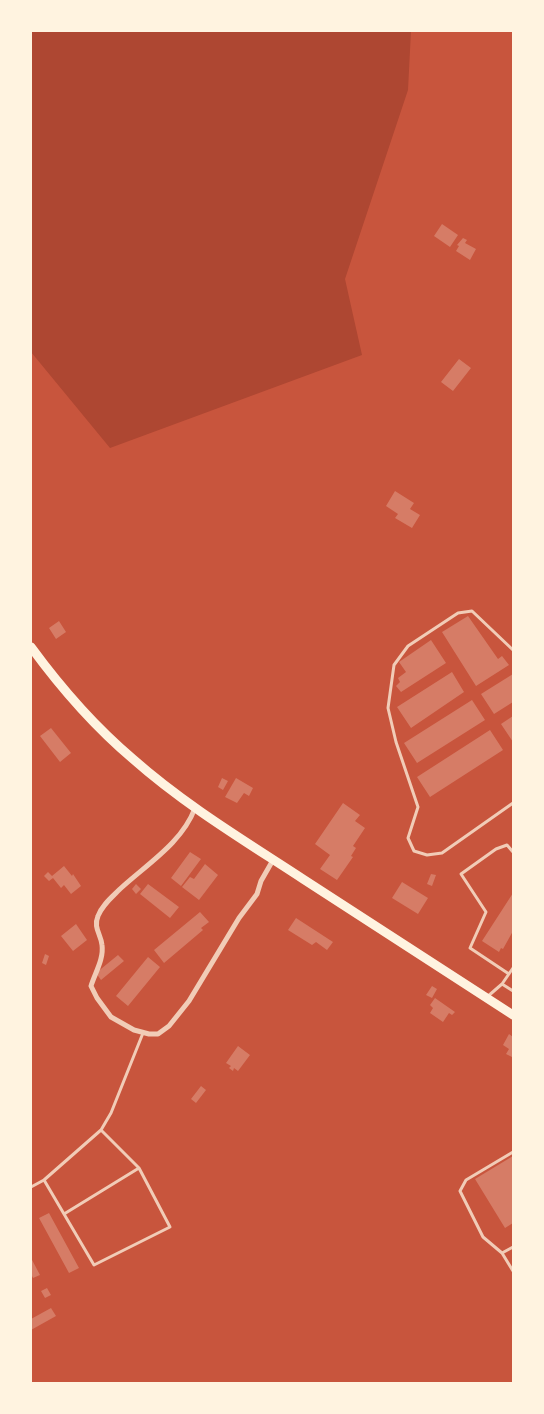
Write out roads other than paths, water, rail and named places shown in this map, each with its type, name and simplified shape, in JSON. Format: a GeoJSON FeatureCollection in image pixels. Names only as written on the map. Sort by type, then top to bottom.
{"type":"FeatureCollection","features":[{"type":"Feature","properties":{"kind":"main road"},"geometry":{"type":"LineString","coordinates":[[31,647],[62,687],[110,738],[195,808],[513,1015]]}},
{"type":"Feature","properties":{"kind":"street"},"geometry":{"type":"LineString","coordinates":[[195,808],[184,830],[110,898],[98,916],[95,925],[102,943],[102,951],[92,986],[111,1017],[134,1030],[149,1034],[158,1034],[169,1026],[189,1001],[257,894],[260,881],[273,860]]}},
{"type":"Feature","properties":{"kind":"lane"},"geometry":{"type":"LineString","coordinates":[[513,650],[472,611],[458,613],[408,646],[394,665],[388,708],[396,742],[418,807],[408,838],[414,851],[427,855],[442,853],[513,803]]}},
{"type":"Feature","properties":{"kind":"lane"},"geometry":{"type":"LineString","coordinates":[[509,974],[470,948],[486,912],[461,874],[496,849],[507,845],[513,852]]}},
{"type":"Feature","properties":{"kind":"lane"},"geometry":{"type":"LineString","coordinates":[[486,998],[502,984],[513,968]]}},
{"type":"Feature","properties":{"kind":"lane"},"geometry":{"type":"LineString","coordinates":[[502,984],[513,991]]}},
{"type":"Feature","properties":{"kind":"lane"},"geometry":{"type":"LineString","coordinates":[[31,1187],[44,1180],[101,1130],[111,1113],[144,1033]]}},
{"type":"Feature","properties":{"kind":"lane"},"geometry":{"type":"LineString","coordinates":[[44,1180],[94,1265],[170,1228],[139,1168],[101,1130]]}},
{"type":"Feature","properties":{"kind":"lane"},"geometry":{"type":"LineString","coordinates":[[513,1152],[466,1180],[460,1191],[483,1237],[502,1253],[513,1271]]}},
{"type":"Feature","properties":{"kind":"lane"},"geometry":{"type":"LineString","coordinates":[[64,1214],[139,1168]]}},
{"type":"Feature","properties":{"kind":"lane"},"geometry":{"type":"LineString","coordinates":[[502,1253],[513,1247]]}}]}
